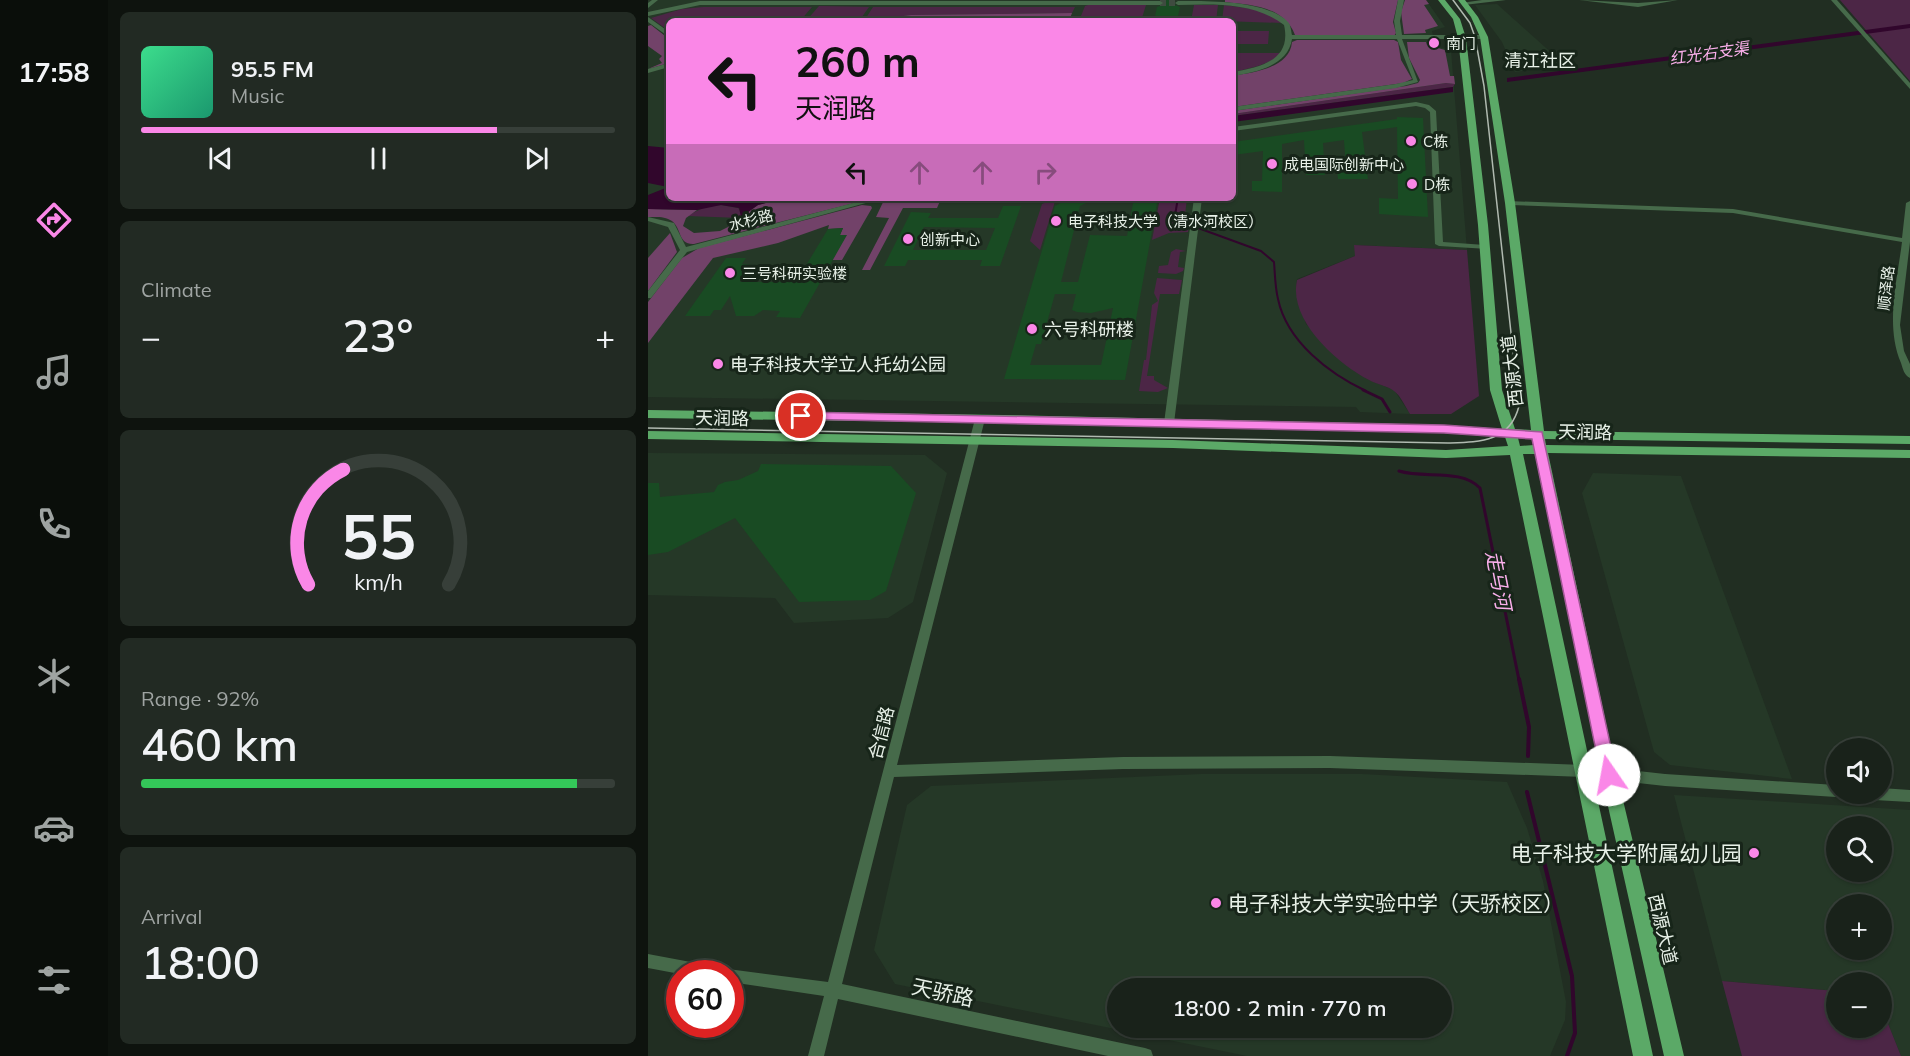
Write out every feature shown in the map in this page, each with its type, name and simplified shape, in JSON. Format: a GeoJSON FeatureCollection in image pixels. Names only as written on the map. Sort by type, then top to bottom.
{"type":"FeatureCollection","features":[{"type":"Feature","properties":{"kind":"main road","name":"西源大道"},"geometry":{"type":"LineString","coordinates":[[1440,0],[1455,20],[1461,38],[1485,247],[1496,390],[1516,452],[1643,1056]]}},
{"type":"Feature","properties":{"kind":"main road","name":"西源大道"},"geometry":{"type":"LineString","coordinates":[[1463,2],[1484,37],[1510,203],[1538,435],[1609,775],[1674,1056]]}},
{"type":"Feature","properties":{"kind":"main road","name":"天润路"},"geometry":{"type":"LineString","coordinates":[[648,414],[1444,429],[1538,435],[1910,440]]}},
{"type":"Feature","properties":{"kind":"main road","name":"天润路"},"geometry":{"type":"LineString","coordinates":[[648,435],[1173,444],[1446,454],[1542,449],[1910,454]]}},
{"type":"Feature","properties":{"kind":"street"},"geometry":{"type":"LineString","coordinates":[[648,6],[656,0]]}},
{"type":"Feature","properties":{"kind":"street"},"geometry":{"type":"LineString","coordinates":[[1236,109],[1416,81],[1404,58],[1400,38],[1397,16],[1401,0]]}},
{"type":"Feature","properties":{"kind":"street"},"geometry":{"type":"LineString","coordinates":[[1463,2],[1503,0]]}},
{"type":"Feature","properties":{"kind":"street"},"geometry":{"type":"LineString","coordinates":[[1582,0],[1638,5],[1675,0]]}},
{"type":"Feature","properties":{"kind":"street"},"geometry":{"type":"LineString","coordinates":[[1834,0],[1910,87]]}},
{"type":"Feature","properties":{"kind":"street"},"geometry":{"type":"LineString","coordinates":[[1178,3],[1221,2],[1246,5],[1273,14],[1287,24],[1290,37],[1286,51],[1274,62],[1236,73]]}},
{"type":"Feature","properties":{"kind":"street"},"geometry":{"type":"LineString","coordinates":[[648,14],[700,3],[1160,3]]}},
{"type":"Feature","properties":{"kind":"street"},"geometry":{"type":"LineString","coordinates":[[648,19],[666,33]]}},
{"type":"Feature","properties":{"kind":"street"},"geometry":{"type":"LineString","coordinates":[[1290,37],[1484,37]]}},
{"type":"Feature","properties":{"kind":"street"},"geometry":{"type":"LineString","coordinates":[[648,71],[666,66]]}},
{"type":"Feature","properties":{"kind":"street"},"geometry":{"type":"LineString","coordinates":[[1236,129],[1416,104],[1427,106],[1433,111],[1439,244],[1485,247]]}},
{"type":"Feature","properties":{"kind":"street","name":"水杉路"},"geometry":{"type":"LineString","coordinates":[[684,250],[869,201]]}},
{"type":"Feature","properties":{"kind":"street"},"geometry":{"type":"LineString","coordinates":[[1169,423],[1198,201]]}},
{"type":"Feature","properties":{"kind":"street"},"geometry":{"type":"LineString","coordinates":[[1510,203],[1733,211],[1907,241]]}},
{"type":"Feature","properties":{"kind":"street","name":"顺泽路"},"geometry":{"type":"LineString","coordinates":[[1910,203],[1896,325],[1900,351],[1910,375]]}},
{"type":"Feature","properties":{"kind":"street"},"geometry":{"type":"LineString","coordinates":[[648,219],[671,225],[684,250],[648,296]]}},
{"type":"Feature","properties":{"kind":"street","name":"合信路"},"geometry":{"type":"LineString","coordinates":[[816,1056],[980,419]]}},
{"type":"Feature","properties":{"kind":"street"},"geometry":{"type":"LineString","coordinates":[[890,771],[1123,763],[1330,762],[1584,771],[1609,775],[1826,790]]}},
{"type":"Feature","properties":{"kind":"street"},"geometry":{"type":"LineString","coordinates":[[1892,795],[1910,796]]}},
{"type":"Feature","properties":{"kind":"street"},"geometry":{"type":"LineString","coordinates":[[648,961],[666,964]]}},
{"type":"Feature","properties":{"kind":"street","name":"天骄路"},"geometry":{"type":"LineString","coordinates":[[744,977],[833,990],[1145,1056]]}},
{"type":"Feature","properties":{"kind":"shaded area","name":"电子科技大学（清水河校区）"},"geometry":{"type":"Polygon","coordinates":[[[648,0],[1426,0],[1445,27],[1432,31],[1435,46],[1451,50],[1467,250],[1355,245],[1355,256],[1297,279],[1296,286],[1306,324],[1354,371],[1394,390],[1410,414],[1360,412],[1356,407],[648,397],[648,0]]]}},
{"type":"Feature","properties":{"kind":"shaded area"},"geometry":{"type":"Polygon","coordinates":[[[1225,0],[1398,0],[1393,22],[1396,33],[1394,36],[1299,36],[1295,35],[1290,25],[1275,13],[1256,6],[1225,2],[1225,0]]]}},
{"type":"Feature","properties":{"kind":"shaded area"},"geometry":{"type":"Polygon","coordinates":[[[1405,0],[1426,0],[1429,4],[1424,5],[1438,26],[1425,30],[1426,33],[1404,34],[1401,12],[1405,0]]]}},
{"type":"Feature","properties":{"kind":"shaded area"},"geometry":{"type":"Polygon","coordinates":[[[1840,0],[1910,0],[1910,81],[1840,0]]]}},
{"type":"Feature","properties":{"kind":"shaded area"},"geometry":{"type":"Polygon","coordinates":[[[1497,4],[1565,65],[1515,72],[1502,42],[1475,5],[1497,4]]]}},
{"type":"Feature","properties":{"kind":"shaded area"},"geometry":{"type":"Polygon","coordinates":[[[1146,5],[1142,18],[1080,18],[1085,6],[1146,5]]]}},
{"type":"Feature","properties":{"kind":"shaded area"},"geometry":{"type":"Polygon","coordinates":[[[1194,5],[1218,5],[1216,18],[1192,18],[1194,5]]]}},
{"type":"Feature","properties":{"kind":"shaded area"},"geometry":{"type":"Polygon","coordinates":[[[1224,5],[1261,10],[1283,23],[1236,21],[1236,18],[1222,18],[1224,5]]]}},
{"type":"Feature","properties":{"kind":"shaded area"},"geometry":{"type":"Polygon","coordinates":[[[819,6],[869,7],[861,18],[809,18],[819,6]]]}},
{"type":"Feature","properties":{"kind":"shaded area"},"geometry":{"type":"Polygon","coordinates":[[[812,7],[803,18],[666,18],[666,29],[651,18],[682,9],[812,7]]]}},
{"type":"Feature","properties":{"kind":"shaded area"},"geometry":{"type":"Polygon","coordinates":[[[873,7],[1075,7],[1072,13],[911,15],[866,18],[873,7]]]}},
{"type":"Feature","properties":{"kind":"shaded area"},"geometry":{"type":"Polygon","coordinates":[[[1072,13],[1070,18],[887,18],[911,15],[1072,13]]]}},
{"type":"Feature","properties":{"kind":"shaded area"},"geometry":{"type":"Polygon","coordinates":[[[651,25],[666,37],[666,64],[648,69],[662,63],[659,59],[662,56],[648,46],[648,26],[651,25]]]}},
{"type":"Feature","properties":{"kind":"shaded area"},"geometry":{"type":"Polygon","coordinates":[[[1236,31],[1269,31],[1268,44],[1236,44],[1236,31]]]}},
{"type":"Feature","properties":{"kind":"shaded area"},"geometry":{"type":"Polygon","coordinates":[[[1297,40],[1394,40],[1398,42],[1401,60],[1412,79],[1403,83],[1236,107],[1236,75],[1278,63],[1290,51],[1292,42],[1297,40]]]}},
{"type":"Feature","properties":{"kind":"shaded area"},"geometry":{"type":"Polygon","coordinates":[[[1407,42],[1426,42],[1427,45],[1445,50],[1450,76],[1454,76],[1455,84],[1446,83],[1236,114],[1236,111],[1418,83],[1420,80],[1409,58],[1407,42]]]}},
{"type":"Feature","properties":{"kind":"shaded area"},"geometry":{"type":"Polygon","coordinates":[[[1236,53],[1282,53],[1265,64],[1236,71],[1236,53]]]}},
{"type":"Feature","properties":{"kind":"shaded area"},"geometry":{"type":"Polygon","coordinates":[[[1446,83],[1455,84],[1453,87],[1236,116],[1236,114],[1446,83]]]}},
{"type":"Feature","properties":{"kind":"shaded area"},"geometry":{"type":"Polygon","coordinates":[[[773,201],[862,201],[694,244],[685,242],[675,224],[669,219],[648,217],[648,209],[697,210],[686,218],[683,226],[694,233],[720,231],[736,223],[758,205],[773,201]]]}},
{"type":"Feature","properties":{"kind":"shaded area"},"geometry":{"type":"Polygon","coordinates":[[[884,201],[940,201],[937,208],[903,208],[870,270],[862,270],[889,218],[876,217],[884,201]]]}},
{"type":"Feature","properties":{"kind":"shaded area"},"geometry":{"type":"Polygon","coordinates":[[[1055,201],[1040,250],[1030,241],[1042,204],[1055,201]]]}},
{"type":"Feature","properties":{"kind":"shaded area"},"geometry":{"type":"Polygon","coordinates":[[[1159,201],[1187,201],[1185,215],[1190,216],[1188,232],[1169,233],[1152,240],[1159,201]]]}},
{"type":"Feature","properties":{"kind":"shaded area"},"geometry":{"type":"Polygon","coordinates":[[[721,205],[738,208],[742,213],[741,218],[687,216],[705,207],[721,205]]]}},
{"type":"Feature","properties":{"kind":"shaded area"},"geometry":{"type":"Polygon","coordinates":[[[862,205],[872,208],[842,260],[832,260],[846,235],[840,235],[843,228],[828,229],[829,225],[778,243],[713,258],[648,343],[648,302],[682,258],[699,248],[862,205]]]}},
{"type":"Feature","properties":{"kind":"shaded area"},"geometry":{"type":"Polygon","coordinates":[[[670,233],[677,252],[648,291],[648,258],[670,233]]]}},
{"type":"Feature","properties":{"kind":"shaded area"},"geometry":{"type":"Polygon","coordinates":[[[1354,245],[1467,250],[1479,396],[1451,414],[1410,414],[1394,391],[1356,372],[1318,339],[1307,325],[1300,310],[1296,295],[1297,280],[1355,256],[1354,245]]]}},
{"type":"Feature","properties":{"kind":"shaded area"},"geometry":{"type":"Polygon","coordinates":[[[1176,249],[1186,251],[1180,252],[1178,267],[1184,268],[1183,271],[1176,274],[1158,273],[1159,266],[1168,265],[1171,252],[1176,249]]]}},
{"type":"Feature","properties":{"kind":"shaded area"},"geometry":{"type":"Polygon","coordinates":[[[1157,278],[1182,280],[1179,294],[1160,294],[1147,376],[1154,376],[1154,380],[1168,388],[1158,392],[1139,391],[1144,360],[1146,360],[1152,305],[1158,301],[1154,293],[1157,278]]]}},
{"type":"Feature","properties":{"kind":"shaded area"},"geometry":{"type":"Polygon","coordinates":[[[648,453],[925,455],[947,473],[913,602],[888,618],[794,623],[775,598],[648,595],[648,453]]]}},
{"type":"Feature","properties":{"kind":"shaded area"},"geometry":{"type":"Polygon","coordinates":[[[1593,473],[1681,476],[1792,779],[1670,765],[1654,752],[1582,493],[1593,473]]]}},
{"type":"Feature","properties":{"kind":"shaded area","name":"电子科技大学实验中学（天骄校区）"},"geometry":{"type":"Polygon","coordinates":[[[1201,774],[1362,774],[1507,782],[1527,828],[1543,881],[1566,1002],[1565,1020],[1550,1056],[1247,1056],[1159,1038],[1452,1038],[1452,978],[1107,978],[1107,1027],[895,984],[874,950],[907,805],[931,786],[1201,774]]]}},
{"type":"Feature","properties":{"kind":"shaded area","name":"电子科技大学附属幼儿园"},"geometry":{"type":"Polygon","coordinates":[[[1674,795],[1910,810],[1910,1056],[1901,1056],[1892,1034],[1892,972],[1826,972],[1826,990],[1722,981],[1674,795]]]}},
{"type":"Feature","properties":{"kind":"shaded area"},"geometry":{"type":"Polygon","coordinates":[[[1722,981],[1826,990],[1826,1038],[1892,1038],[1892,1034],[1901,1056],[1742,1056],[1722,981]]]}},
{"type":"Feature","properties":{"kind":"water","name":"红光右支渠"},"geometry":{"type":"Polygon","coordinates":[[[1910,24],[1910,28],[1507,82],[1507,78],[1910,24]]]}},
{"type":"Feature","properties":{"kind":"water"},"geometry":{"type":"Polygon","coordinates":[[[1453,87],[1453,92],[1236,122],[1236,116],[1453,87]]]}},
{"type":"Feature","properties":{"kind":"water"},"geometry":{"type":"Polygon","coordinates":[[[648,146],[666,148],[666,187],[648,183],[648,146]]]}},
{"type":"Feature","properties":{"kind":"water"},"geometry":{"type":"Polygon","coordinates":[[[666,188],[666,201],[773,201],[758,205],[741,217],[739,208],[721,205],[697,210],[648,209],[648,195],[666,188]]]}},
{"type":"Feature","properties":{"kind":"building"},"geometry":{"type":"Polygon","coordinates":[[[1163,0],[1175,0],[1173,4],[1180,7],[1178,18],[1155,18],[1157,7],[1165,4],[1163,0]]]}},
{"type":"Feature","properties":{"kind":"building","name":"成电国际创新中心"},"geometry":{"type":"Polygon","coordinates":[[[1397,117],[1423,118],[1428,217],[1379,214],[1379,198],[1398,199],[1397,127],[1362,132],[1368,179],[1338,179],[1337,168],[1346,168],[1344,140],[1323,143],[1325,175],[1306,175],[1304,140],[1282,144],[1282,192],[1252,191],[1252,181],[1262,181],[1263,151],[1236,155],[1236,142],[1397,119],[1397,117]]]}},
{"type":"Feature","properties":{"kind":"building"},"geometry":{"type":"Polygon","coordinates":[[[1064,201],[1090,201],[1080,206],[1061,282],[1078,282],[1090,235],[1127,236],[1133,201],[1157,201],[1125,380],[1004,379],[1055,206],[1064,201]],[[1055,294],[1041,344],[1036,344],[1030,365],[1101,365],[1113,308],[1091,313],[1072,310],[1076,294],[1055,294]]]}},
{"type":"Feature","properties":{"kind":"building","name":"创新中心"},"geometry":{"type":"Polygon","coordinates":[[[1003,206],[1021,206],[1000,266],[980,266],[982,260],[908,260],[905,266],[884,266],[911,212],[931,213],[928,218],[998,218],[1003,206]],[[924,227],[913,250],[986,250],[995,228],[924,227]]]}},
{"type":"Feature","properties":{"kind":"building","name":"三号科研实验楼"},"geometry":{"type":"Polygon","coordinates":[[[843,228],[840,235],[847,235],[800,318],[776,317],[780,311],[763,310],[754,316],[736,316],[730,296],[721,310],[714,310],[710,316],[685,316],[726,258],[746,258],[742,264],[751,265],[740,282],[796,282],[828,229],[843,228]]]}},
{"type":"Feature","properties":{"kind":"building"},"geometry":{"type":"Polygon","coordinates":[[[761,464],[891,466],[916,493],[886,591],[870,600],[799,602],[735,518],[668,552],[648,555],[648,483],[659,483],[660,497],[714,492],[718,485],[738,480],[758,471],[761,464]]]}},
{"type":"Feature","properties":{"kind":"waterway","name":"走马河"},"geometry":{"type":"LineString","coordinates":[[1177,201],[1175,215],[1179,221],[1261,251],[1274,262],[1278,299],[1290,329],[1300,343],[1325,366],[1366,391]]}},
{"type":"Feature","properties":{"kind":"waterway","name":"走马河"},"geometry":{"type":"LineString","coordinates":[[1363,390],[1382,399],[1390,412]]}},
{"type":"Feature","properties":{"kind":"waterway","name":"走马河"},"geometry":{"type":"LineString","coordinates":[[1399,471],[1463,478],[1480,488],[1519,680]]}},
{"type":"Feature","properties":{"kind":"waterway","name":"走马河"},"geometry":{"type":"LineString","coordinates":[[1519,679],[1529,727],[1528,756]]}},
{"type":"Feature","properties":{"kind":"waterway","name":"走马河"},"geometry":{"type":"LineString","coordinates":[[1527,792],[1572,976],[1575,1033],[1567,1056]]}},
{"type":"Feature","properties":{"kind":"tunnel"},"geometry":{"type":"LineString","coordinates":[[1160,3],[1178,3]]}},
{"type":"Feature","properties":{"kind":"tram line"},"geometry":{"type":"LineString","coordinates":[[648,428],[1448,443],[1492,438],[1509,427],[1519,406],[1484,86],[1475,37],[1470,23],[1453,0]]}},
{"type":"Feature","properties":{"kind":"place","name":"南门"},"geometry":{"type":"Point","coordinates":[1434,43]}},
{"type":"Feature","properties":{"kind":"place","name":"C栋"},"geometry":{"type":"Point","coordinates":[1411,141]}},
{"type":"Feature","properties":{"kind":"place","name":"成电国际创新中心"},"geometry":{"type":"Point","coordinates":[1272,164]}},
{"type":"Feature","properties":{"kind":"place","name":"D栋"},"geometry":{"type":"Point","coordinates":[1412,184]}},
{"type":"Feature","properties":{"kind":"place","name":"电子科技大学（清水河校区）"},"geometry":{"type":"Point","coordinates":[1056,221]}},
{"type":"Feature","properties":{"kind":"place","name":"创新中心"},"geometry":{"type":"Point","coordinates":[908,239]}},
{"type":"Feature","properties":{"kind":"place","name":"三号科研实验楼"},"geometry":{"type":"Point","coordinates":[730,273]}},
{"type":"Feature","properties":{"kind":"place","name":"六号科研楼"},"geometry":{"type":"Point","coordinates":[1032,329]}},
{"type":"Feature","properties":{"kind":"place","name":"电子科技大学立人托幼公园"},"geometry":{"type":"Point","coordinates":[718,364]}},
{"type":"Feature","properties":{"kind":"place","name":"电子科技大学附属幼儿园"},"geometry":{"type":"Point","coordinates":[1754,853]}},
{"type":"Feature","properties":{"kind":"place","name":"电子科技大学实验中学（天骄校区）"},"geometry":{"type":"Point","coordinates":[1216,903]}},
{"type":"Feature","properties":{"kind":"district","name":"清江社区"},"geometry":{"type":"Point","coordinates":[1540,60]}},
{"type":"Feature","properties":{"kind":"route"},"geometry":{"type":"LineString","coordinates":[[801,416],[1444,429],[1538,435],[1609,775]]}}]}
